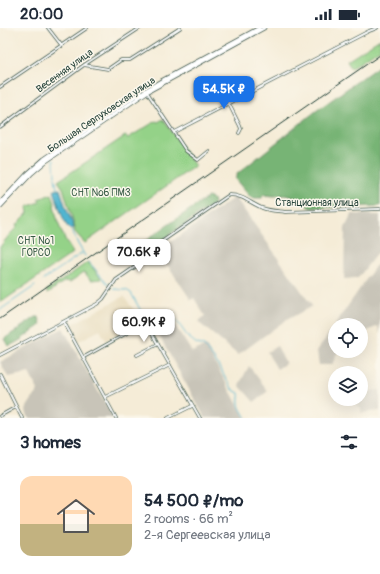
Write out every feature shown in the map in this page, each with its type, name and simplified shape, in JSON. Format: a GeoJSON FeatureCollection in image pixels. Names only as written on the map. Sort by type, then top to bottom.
{"type":"FeatureCollection","features":[{"type":"Feature","properties":{"kind":"main road","name":"Большая Серпуховская улица"},"geometry":{"type":"LineString","coordinates":[[0,203],[44,159],[134,97],[167,77],[259,28]]}},
{"type":"Feature","properties":{"kind":"main road","name":"Большая Серпуховская улица"},"geometry":{"type":"LineString","coordinates":[[0,207],[32,172],[44,162],[147,92],[264,28]]}},
{"type":"Feature","properties":{"kind":"street"},"geometry":{"type":"LineString","coordinates":[[48,28],[62,46]]}},
{"type":"Feature","properties":{"kind":"street"},"geometry":{"type":"LineString","coordinates":[[0,87],[87,28]]}},
{"type":"Feature","properties":{"kind":"street","name":"Весенняя улица"},"geometry":{"type":"LineString","coordinates":[[0,127],[1,123],[8,122],[84,65],[140,28]]}},
{"type":"Feature","properties":{"kind":"street"},"geometry":{"type":"LineString","coordinates":[[84,65],[108,69],[121,60],[130,60],[180,28]]}},
{"type":"Feature","properties":{"kind":"street"},"geometry":{"type":"LineString","coordinates":[[174,132],[377,28]]}},
{"type":"Feature","properties":{"kind":"street"},"geometry":{"type":"LineString","coordinates":[[221,88],[240,126],[241,129],[239,133]]}},
{"type":"Feature","properties":{"kind":"street"},"geometry":{"type":"LineString","coordinates":[[147,92],[186,151],[198,160],[209,150]]}},
{"type":"Feature","properties":{"kind":"street","name":"Станционная улица"},"geometry":{"type":"LineString","coordinates":[[0,356],[97,304],[103,299],[116,280],[151,256],[154,248],[229,195],[241,196],[263,208],[274,211],[285,212],[380,209]]}},
{"type":"Feature","properties":{"kind":"street"},"geometry":{"type":"LineString","coordinates":[[64,322],[116,418]]}},
{"type":"Feature","properties":{"kind":"street"},"geometry":{"type":"LineString","coordinates":[[84,357],[145,323]]}},
{"type":"Feature","properties":{"kind":"street"},"geometry":{"type":"LineString","coordinates":[[150,332],[170,364],[200,418]]}},
{"type":"Feature","properties":{"kind":"street"},"geometry":{"type":"LineString","coordinates":[[137,355],[158,344]]}},
{"type":"Feature","properties":{"kind":"street"},"geometry":{"type":"LineString","coordinates":[[105,397],[170,364]]}},
{"type":"Feature","properties":{"kind":"street"},"geometry":{"type":"LineString","coordinates":[[0,375],[22,418]]}},
{"type":"Feature","properties":{"kind":"street"},"geometry":{"type":"LineString","coordinates":[[168,418],[193,406]]}},
{"type":"Feature","properties":{"kind":"street"},"geometry":{"type":"LineString","coordinates":[[0,416],[16,407]]}},
{"type":"Feature","properties":{"kind":"shaded area"},"geometry":{"type":"Polygon","coordinates":[[[235,197],[312,306],[283,322],[238,355],[198,322],[205,316],[194,298],[191,300],[158,251],[235,197]]]}},
{"type":"Feature","properties":{"kind":"shaded area"},"geometry":{"type":"Polygon","coordinates":[[[352,214],[380,215],[380,249],[358,278],[344,279],[345,228],[352,214]]]}},
{"type":"Feature","properties":{"kind":"shaded area"},"geometry":{"type":"Polygon","coordinates":[[[376,265],[380,268],[380,334],[378,326],[368,331],[368,318],[340,318],[376,265]]]}},
{"type":"Feature","properties":{"kind":"shaded area"},"geometry":{"type":"Polygon","coordinates":[[[124,296],[142,322],[106,341],[100,330],[77,342],[69,326],[124,296]]]}},
{"type":"Feature","properties":{"kind":"shaded area"},"geometry":{"type":"Polygon","coordinates":[[[172,321],[192,352],[206,346],[245,418],[205,418],[156,330],[172,321]]]}},
{"type":"Feature","properties":{"kind":"shaded area"},"geometry":{"type":"Polygon","coordinates":[[[63,328],[113,418],[29,418],[25,410],[38,390],[29,373],[8,377],[0,362],[63,328]]]}},
{"type":"Feature","properties":{"kind":"shaded area"},"geometry":{"type":"Polygon","coordinates":[[[328,335],[328,358],[335,358],[332,365],[319,365],[317,351],[328,335]]]}},
{"type":"Feature","properties":{"kind":"shaded area"},"geometry":{"type":"Polygon","coordinates":[[[277,346],[286,363],[277,369],[267,352],[277,346]]]}},
{"type":"Feature","properties":{"kind":"shaded area"},"geometry":{"type":"Polygon","coordinates":[[[249,366],[268,391],[254,402],[239,385],[249,366]]]}},
{"type":"Feature","properties":{"kind":"shaded area"},"geometry":{"type":"Polygon","coordinates":[[[380,390],[380,411],[361,413],[361,409],[357,406],[368,406],[368,391],[380,390]]]}},
{"type":"Feature","properties":{"kind":"green space"},"geometry":{"type":"Polygon","coordinates":[[[380,39],[380,49],[351,68],[347,60],[380,39]]]}},
{"type":"Feature","properties":{"kind":"green space"},"geometry":{"type":"Polygon","coordinates":[[[380,65],[380,206],[311,208],[307,206],[307,200],[284,195],[263,195],[262,198],[251,198],[235,179],[237,174],[316,111],[380,65]]]}},
{"type":"Feature","properties":{"kind":"green space","name":"СНТ №6 ПМЗ"},"geometry":{"type":"Polygon","coordinates":[[[163,119],[195,166],[85,243],[74,231],[75,228],[63,188],[58,181],[125,136],[128,138],[156,121],[158,122],[163,119]]]}},
{"type":"Feature","properties":{"kind":"green space","name":"СНТ №1 ГОРСО"},"geometry":{"type":"Polygon","coordinates":[[[52,194],[59,225],[73,253],[0,303],[0,247],[17,227],[16,225],[28,213],[27,207],[40,202],[38,199],[52,194]]]}},
{"type":"Feature","properties":{"kind":"green space"},"geometry":{"type":"Polygon","coordinates":[[[208,197],[213,199],[214,204],[152,247],[149,252],[142,243],[208,197]]]}},
{"type":"Feature","properties":{"kind":"green space"},"geometry":{"type":"Polygon","coordinates":[[[88,262],[102,279],[91,280],[84,272],[70,282],[65,281],[48,293],[46,291],[88,262]]]}},
{"type":"Feature","properties":{"kind":"green space"},"geometry":{"type":"Polygon","coordinates":[[[36,317],[39,317],[41,325],[17,342],[8,346],[4,339],[36,317]]]}},
{"type":"Feature","properties":{"kind":"water"},"geometry":{"type":"Polygon","coordinates":[[[60,189],[74,227],[73,229],[69,229],[66,225],[58,205],[54,190],[60,189]]]}},
{"type":"Feature","properties":{"kind":"waterway"},"geometry":{"type":"LineString","coordinates":[[54,159],[55,176]]}},
{"type":"Feature","properties":{"kind":"waterway"},"geometry":{"type":"LineString","coordinates":[[55,178],[57,189]]}},
{"type":"Feature","properties":{"kind":"waterway"},"geometry":{"type":"LineString","coordinates":[[72,230],[85,256]]}},
{"type":"Feature","properties":{"kind":"waterway"},"geometry":{"type":"LineString","coordinates":[[43,280],[82,253]]}},
{"type":"Feature","properties":{"kind":"waterway"},"geometry":{"type":"LineString","coordinates":[[89,262],[109,285]]}},
{"type":"Feature","properties":{"kind":"waterway"},"geometry":{"type":"LineString","coordinates":[[0,310],[35,286]]}},
{"type":"Feature","properties":{"kind":"waterway"},"geometry":{"type":"LineString","coordinates":[[114,289],[126,290],[131,293],[141,311],[151,317],[158,320],[176,320],[188,337],[197,344],[204,346],[215,360],[233,390],[239,393],[239,405],[246,418]]}},
{"type":"Feature","properties":{"kind":"railway"},"geometry":{"type":"LineString","coordinates":[[0,319],[380,55]]}}]}
